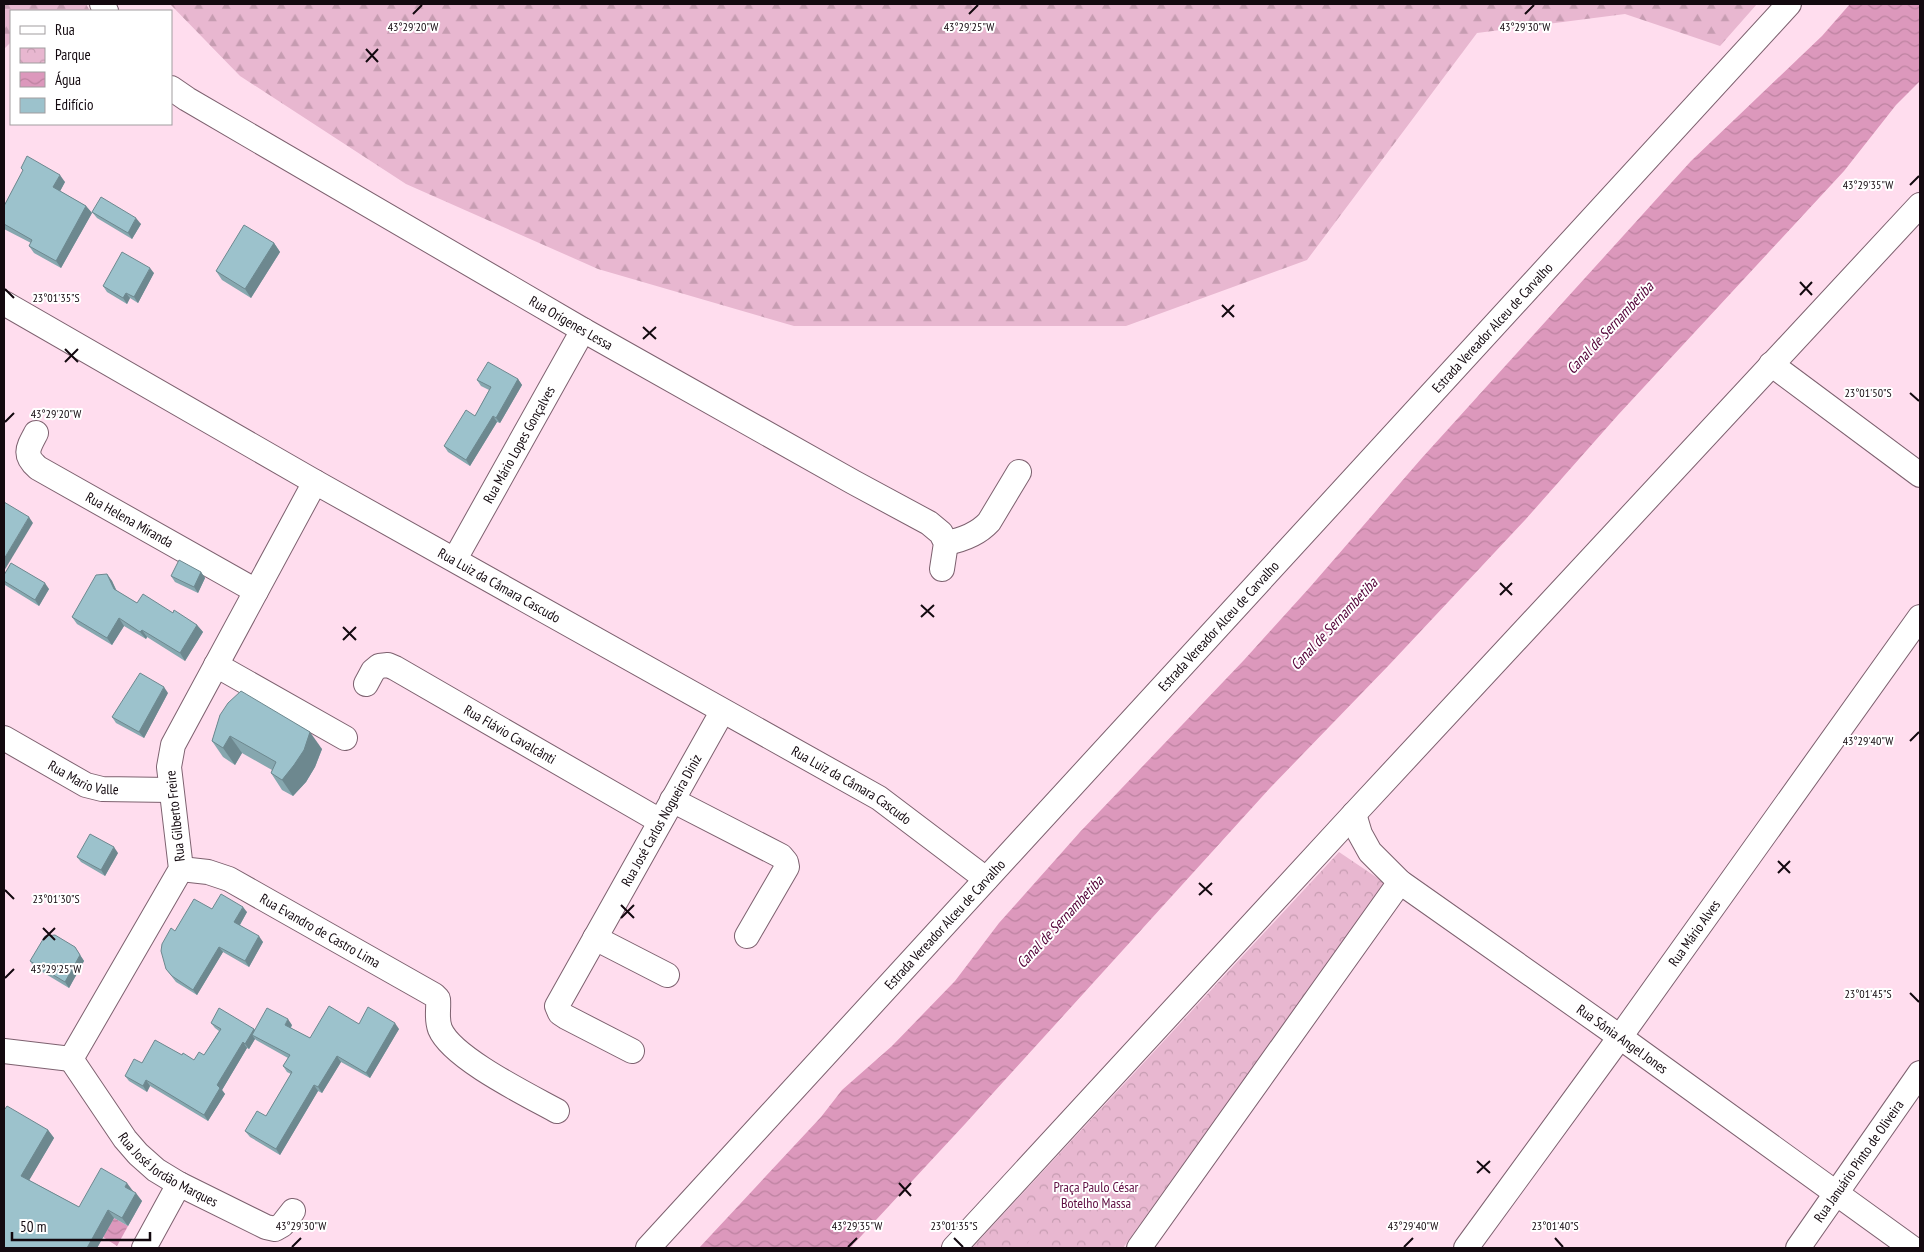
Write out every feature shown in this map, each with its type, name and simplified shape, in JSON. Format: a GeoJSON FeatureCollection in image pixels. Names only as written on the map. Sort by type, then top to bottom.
{"type":"FeatureCollection","features":[{"type":"Feature","properties":{"kind":"street","name":"Estrada Vereador Alceu de Carvalho"},"geometry":{"type":"LineString","coordinates":[[648,1248],[1789,4]]}},
{"type":"Feature","properties":{"kind":"street","name":"Rua Orígenes Lessa"},"geometry":{"type":"LineString","coordinates":[[172,89],[583,330],[929,523],[941,533],[946,543]]}},
{"type":"Feature","properties":{"kind":"street"},"geometry":{"type":"LineString","coordinates":[[954,1248],[1920,205]]}},
{"type":"Feature","properties":{"kind":"street","name":"Rua Luiz da Câmara Cascudo"},"geometry":{"type":"LineString","coordinates":[[4,303],[315,482],[455,559],[722,712],[879,798],[986,879]]}},
{"type":"Feature","properties":{"kind":"street","name":"Rua Mário Lopes Gonçalves"},"geometry":{"type":"LineString","coordinates":[[455,559],[583,330]]}},
{"type":"Feature","properties":{"kind":"street"},"geometry":{"type":"LineString","coordinates":[[1771,364],[1920,475]]}},
{"type":"Feature","properties":{"kind":"street","name":"Rua Helena Miranda"},"geometry":{"type":"LineString","coordinates":[[36,433],[29,446],[28,456],[38,468],[256,591]]}},
{"type":"Feature","properties":{"kind":"street"},"geometry":{"type":"LineString","coordinates":[[942,569],[946,543],[960,540],[984,528],[1018,472]]}},
{"type":"Feature","properties":{"kind":"street","name":"Rua Gilberto Freire"},"geometry":{"type":"LineString","coordinates":[[71,1059],[181,869],[170,790],[169,766],[173,745],[315,482]]}},
{"type":"Feature","properties":{"kind":"street","name":"Rua Mário Alves"},"geometry":{"type":"LineString","coordinates":[[1466,1248],[1620,1037],[1920,617]]}},
{"type":"Feature","properties":{"kind":"street"},"geometry":{"type":"LineString","coordinates":[[216,665],[345,738]]}},
{"type":"Feature","properties":{"kind":"street","name":"Rua Flávio Cavalcânti"},"geometry":{"type":"LineString","coordinates":[[366,684],[373,671],[379,666],[388,665],[395,668],[660,821]]}},
{"type":"Feature","properties":{"kind":"street","name":"Rua José Carlos Nogueira Diniz"},"geometry":{"type":"LineString","coordinates":[[632,1051],[566,1017],[560,1013],[557,1006],[722,712]]}},
{"type":"Feature","properties":{"kind":"street","name":"Rua Mario Valle"},"geometry":{"type":"LineString","coordinates":[[4,738],[86,785],[102,789],[170,790]]}},
{"type":"Feature","properties":{"kind":"street"},"geometry":{"type":"LineString","coordinates":[[672,800],[781,856],[786,862],[787,867],[747,936]]}},
{"type":"Feature","properties":{"kind":"street","name":"Rua Sônia Angel Jones"},"geometry":{"type":"LineString","coordinates":[[1354,814],[1360,834],[1370,852],[1400,882],[1620,1037],[1912,1248]]}},
{"type":"Feature","properties":{"kind":"street","name":"Rua Evandro de Castro Lima"},"geometry":{"type":"LineString","coordinates":[[181,869],[208,872],[228,879],[434,994],[438,999],[436,1017],[441,1032],[456,1049],[485,1071],[556,1110]]}},
{"type":"Feature","properties":{"kind":"street"},"geometry":{"type":"LineString","coordinates":[[1139,1248],[1400,882]]}},
{"type":"Feature","properties":{"kind":"street"},"geometry":{"type":"LineString","coordinates":[[595,938],[667,975]]}},
{"type":"Feature","properties":{"kind":"street"},"geometry":{"type":"LineString","coordinates":[[4,1051],[71,1059]]}},
{"type":"Feature","properties":{"kind":"street","name":"Rua José Jordão Marques"},"geometry":{"type":"LineString","coordinates":[[71,1059],[125,1140],[156,1170],[179,1184],[275,1229],[282,1225],[293,1211]]}},
{"type":"Feature","properties":{"kind":"street","name":"Rua Januário Pinto de Oliveira"},"geometry":{"type":"LineString","coordinates":[[1798,1248],[1920,1073]]}},
{"type":"Feature","properties":{"kind":"street"},"geometry":{"type":"LineString","coordinates":[[144,1248],[179,1184]]}},
{"type":"Feature","properties":{"kind":"green space"},"geometry":{"type":"Polygon","coordinates":[[[4,4],[86,4],[89,10],[10,10],[10,43],[4,49],[4,4]]]}},
{"type":"Feature","properties":{"kind":"green space"},"geometry":{"type":"Polygon","coordinates":[[[170,4],[1757,4],[1720,46],[1625,14],[1477,33],[1307,260],[1126,326],[794,326],[598,269],[406,184],[240,76],[170,4]]]}},
{"type":"Feature","properties":{"kind":"green space","name":"Praça Paulo César Botelho Massa"},"geometry":{"type":"Polygon","coordinates":[[[1339,852],[1385,883],[1123,1248],[972,1248],[1339,852]]]}},
{"type":"Feature","properties":{"kind":"green space"},"geometry":{"type":"Polygon","coordinates":[[[1034,1234],[1053,1248],[1024,1248],[1034,1234]]]}},
{"type":"Feature","properties":{"kind":"water","name":"Canal de Sernambetiba"},"geometry":{"type":"Polygon","coordinates":[[[1850,4],[1920,4],[1920,81],[1896,105],[1844,171],[1618,415],[1525,520],[1270,788],[850,1248],[699,1248],[821,1117],[842,1090],[892,1046],[955,981],[999,923],[1080,832],[1244,660],[1421,459],[1691,161],[1822,36],[1850,4]]]}},
{"type":"Feature","properties":{"kind":"water"},"geometry":{"type":"Polygon","coordinates":[[[114,1218],[128,1226],[117,1246],[103,1237],[114,1218]]]}},
{"type":"Feature","properties":{"kind":"building"},"geometry":{"type":"Polygon","coordinates":[[[27,156],[60,175],[53,187],[86,206],[56,261],[29,246],[32,240],[4,224],[4,206],[23,170],[21,168],[27,156]]]}},
{"type":"Feature","properties":{"kind":"building"},"geometry":{"type":"Polygon","coordinates":[[[101,197],[136,218],[128,233],[92,212],[101,197]]]}},
{"type":"Feature","properties":{"kind":"building"},"geometry":{"type":"Polygon","coordinates":[[[244,225],[274,243],[245,289],[216,271],[244,225]]]}},
{"type":"Feature","properties":{"kind":"building"},"geometry":{"type":"Polygon","coordinates":[[[122,252],[150,268],[134,297],[126,293],[123,298],[103,286],[122,252]]]}},
{"type":"Feature","properties":{"kind":"building"},"geometry":{"type":"Polygon","coordinates":[[[488,362],[518,379],[496,418],[493,416],[466,460],[444,446],[466,410],[475,416],[491,387],[477,380],[488,362]]]}},
{"type":"Feature","properties":{"kind":"building"},"geometry":{"type":"Polygon","coordinates":[[[4,502],[29,517],[4,559],[4,502]]]}},
{"type":"Feature","properties":{"kind":"building"},"geometry":{"type":"Polygon","coordinates":[[[179,560],[201,572],[194,587],[171,576],[179,560]]]}},
{"type":"Feature","properties":{"kind":"building"},"geometry":{"type":"Polygon","coordinates":[[[11,563],[45,583],[35,600],[4,581],[4,575],[11,563]]]}},
{"type":"Feature","properties":{"kind":"building"},"geometry":{"type":"Polygon","coordinates":[[[107,574],[114,589],[137,603],[143,594],[173,613],[174,610],[197,625],[180,653],[142,630],[140,632],[119,618],[107,638],[72,617],[96,575],[107,574]]]}},
{"type":"Feature","properties":{"kind":"building"},"geometry":{"type":"Polygon","coordinates":[[[140,673],[164,687],[139,732],[112,717],[140,673]]]}},
{"type":"Feature","properties":{"kind":"building"},"geometry":{"type":"Polygon","coordinates":[[[241,691],[310,732],[304,750],[282,780],[271,773],[276,762],[230,736],[223,748],[212,741],[220,715],[228,703],[241,691]]]}},
{"type":"Feature","properties":{"kind":"building"},"geometry":{"type":"Polygon","coordinates":[[[90,834],[114,847],[101,870],[77,857],[90,834]]]}},
{"type":"Feature","properties":{"kind":"building"},"geometry":{"type":"Polygon","coordinates":[[[221,894],[243,907],[234,922],[259,936],[245,961],[219,947],[193,990],[172,976],[166,969],[161,951],[162,944],[171,928],[175,931],[194,899],[212,909],[221,894]]]}},
{"type":"Feature","properties":{"kind":"building"},"geometry":{"type":"Polygon","coordinates":[[[55,935],[75,947],[80,955],[65,982],[30,961],[45,936],[55,935]]]}},
{"type":"Feature","properties":{"kind":"building"},"geometry":{"type":"Polygon","coordinates":[[[329,1006],[359,1024],[368,1007],[395,1023],[366,1073],[337,1056],[318,1087],[314,1085],[276,1149],[245,1131],[257,1111],[266,1116],[292,1072],[283,1066],[290,1055],[252,1035],[267,1008],[288,1019],[285,1025],[310,1038],[329,1006]]]}},
{"type":"Feature","properties":{"kind":"building"},"geometry":{"type":"Polygon","coordinates":[[[219,1008],[254,1029],[245,1044],[243,1042],[217,1085],[220,1088],[204,1115],[146,1080],[143,1086],[125,1076],[134,1059],[142,1063],[155,1040],[194,1060],[199,1052],[204,1055],[221,1029],[211,1023],[219,1008]]]}},
{"type":"Feature","properties":{"kind":"building"},"geometry":{"type":"Polygon","coordinates":[[[7,1106],[48,1130],[21,1176],[79,1207],[101,1168],[127,1183],[125,1187],[136,1193],[122,1218],[108,1210],[87,1248],[4,1248],[4,1109],[7,1106]]]}}]}
